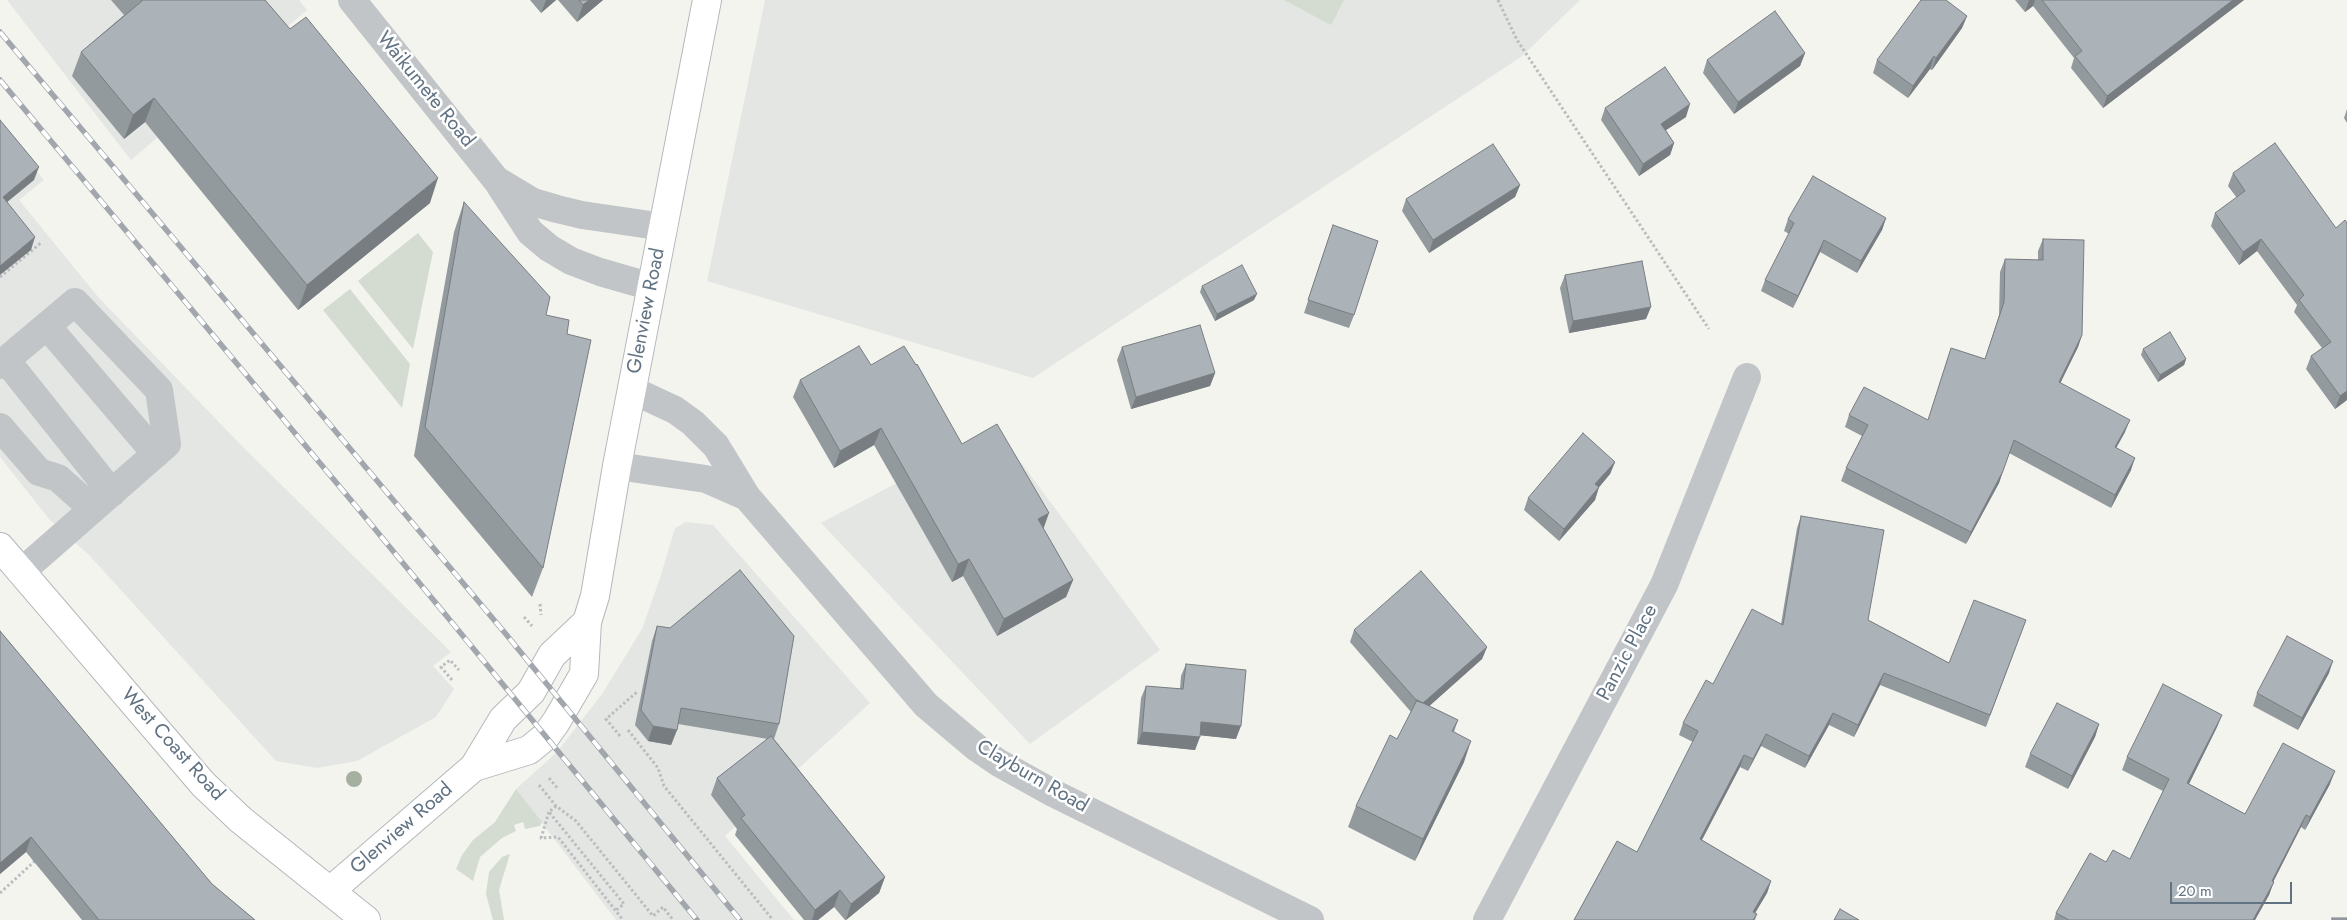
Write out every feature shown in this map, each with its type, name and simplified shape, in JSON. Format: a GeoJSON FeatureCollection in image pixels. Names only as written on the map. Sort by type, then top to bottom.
{"type":"FeatureCollection","features":[{"type":"Feature","properties":{"kind":"main road","name":"Glenview Road"},"geometry":{"type":"LineString","coordinates":[[474,767],[529,750],[551,729],[566,707],[584,674],[587,622],[595,596],[617,466],[706,0]]}},
{"type":"Feature","properties":{"kind":"main road","name":"West Coast Road"},"geometry":{"type":"LineString","coordinates":[[0,548],[203,784],[242,820],[366,920]]}},
{"type":"Feature","properties":{"kind":"main road","name":"Glenview Road"},"geometry":{"type":"LineString","coordinates":[[330,891],[474,767],[503,719],[531,692],[552,655],[587,622]]}},
{"type":"Feature","properties":{"kind":"street","name":"Waikumete Road"},"geometry":{"type":"LineString","coordinates":[[352,0],[497,181],[526,226],[549,248],[571,261],[600,272],[652,287]]}},
{"type":"Feature","properties":{"kind":"street","name":"Waikumete Road"},"geometry":{"type":"LineString","coordinates":[[497,181],[534,202],[557,209],[582,215],[664,227]]}},
{"type":"Feature","properties":{"kind":"street"},"geometry":{"type":"LineString","coordinates":[[102,501],[3,363],[75,302],[159,390],[161,449]]}},
{"type":"Feature","properties":{"kind":"street"},"geometry":{"type":"LineString","coordinates":[[47,326],[161,449]]}},
{"type":"Feature","properties":{"kind":"street","name":"Panzic Place"},"geometry":{"type":"LineString","coordinates":[[1487,920],[1664,585],[1747,377]]}},
{"type":"Feature","properties":{"kind":"street","name":"Clayburn Road"},"geometry":{"type":"LineString","coordinates":[[632,390],[676,410],[693,423],[721,453],[747,497],[926,705],[976,748],[999,764],[1053,792],[1310,920]]}},
{"type":"Feature","properties":{"kind":"street"},"geometry":{"type":"LineString","coordinates":[[0,427],[38,472],[58,478],[102,501]]}},
{"type":"Feature","properties":{"kind":"street"},"geometry":{"type":"LineString","coordinates":[[21,572],[161,449]]}},
{"type":"Feature","properties":{"kind":"street","name":"Clayburn Road"},"geometry":{"type":"LineString","coordinates":[[617,466],[706,479],[747,497]]}},
{"type":"Feature","properties":{"kind":"path"},"geometry":{"type":"LineString","coordinates":[[1498,0],[1517,40],[1709,329]]}},
{"type":"Feature","properties":{"kind":"path"},"geometry":{"type":"LineString","coordinates":[[0,277],[42,242]]}},
{"type":"Feature","properties":{"kind":"path"},"geometry":{"type":"LineString","coordinates":[[452,680],[441,667],[450,660],[459,670]]}},
{"type":"Feature","properties":{"kind":"path"},"geometry":{"type":"LineString","coordinates":[[620,736],[606,719],[637,692]]}},
{"type":"Feature","properties":{"kind":"path"},"geometry":{"type":"LineString","coordinates":[[628,730],[658,768],[664,786],[773,920]]}},
{"type":"Feature","properties":{"kind":"path"},"geometry":{"type":"LineString","coordinates":[[558,789],[549,777],[538,786],[556,806],[576,821],[656,920]]}},
{"type":"Feature","properties":{"kind":"path"},"geometry":{"type":"LineString","coordinates":[[556,806],[549,812],[541,838],[558,837],[623,920]]}},
{"type":"Feature","properties":{"kind":"path"},"geometry":{"type":"LineString","coordinates":[[549,812],[624,904],[615,911]]}},
{"type":"Feature","properties":{"kind":"path"},"geometry":{"type":"LineString","coordinates":[[0,892],[36,859]]}},
{"type":"Feature","properties":{"kind":"path"},"geometry":{"type":"LineString","coordinates":[[653,916],[662,907],[673,920]]}},
{"type":"Feature","properties":{"kind":"shaded area"},"geometry":{"type":"Polygon","coordinates":[[[7,0],[299,0],[307,10],[131,160],[7,0]]]}},
{"type":"Feature","properties":{"kind":"shaded area"},"geometry":{"type":"Polygon","coordinates":[[[765,0],[1580,0],[1521,57],[1033,378],[707,281],[765,0]]]}},
{"type":"Feature","properties":{"kind":"shaded area"},"geometry":{"type":"Polygon","coordinates":[[[1284,0],[1344,0],[1331,25],[1284,0]]]}},
{"type":"Feature","properties":{"kind":"shaded area"},"geometry":{"type":"Polygon","coordinates":[[[0,128],[44,180],[19,200],[99,298],[243,447],[451,652],[433,666],[454,689],[436,717],[357,761],[317,768],[276,761],[89,555],[49,519],[0,457],[0,128]]]}},
{"type":"Feature","properties":{"kind":"shaded area"},"geometry":{"type":"Polygon","coordinates":[[[418,233],[433,252],[413,349],[358,281],[418,233]]]}},
{"type":"Feature","properties":{"kind":"shaded area"},"geometry":{"type":"Polygon","coordinates":[[[350,289],[410,364],[402,408],[323,310],[350,289]]]}},
{"type":"Feature","properties":{"kind":"shaded area"},"geometry":{"type":"Polygon","coordinates":[[[997,430],[1160,650],[1030,744],[821,523],[997,430]]]}},
{"type":"Feature","properties":{"kind":"shaded area"},"geometry":{"type":"Polygon","coordinates":[[[686,522],[713,525],[870,703],[725,836],[794,920],[616,920],[516,789],[557,752],[602,694],[642,629],[675,528],[686,522]]]}},
{"type":"Feature","properties":{"kind":"shaded area"},"geometry":{"type":"Polygon","coordinates":[[[516,789],[542,822],[540,826],[525,829],[523,822],[514,825],[516,831],[502,838],[480,857],[473,881],[456,869],[462,855],[473,840],[495,822],[516,789]]]}},
{"type":"Feature","properties":{"kind":"shaded area"},"geometry":{"type":"Polygon","coordinates":[[[510,854],[499,890],[504,920],[493,920],[486,894],[489,872],[502,857],[510,854]]]}},
{"type":"Feature","properties":{"kind":"building"},"geometry":{"type":"Polygon","coordinates":[[[141,0],[265,0],[290,29],[306,17],[438,178],[307,285],[154,98],[133,115],[81,52],[141,0]]]}},
{"type":"Feature","properties":{"kind":"building"},"geometry":{"type":"Polygon","coordinates":[[[579,0],[589,0],[583,5],[579,0]]]}},
{"type":"Feature","properties":{"kind":"building"},"geometry":{"type":"Polygon","coordinates":[[[1921,0],[1946,0],[1967,16],[1936,58],[1934,56],[1913,86],[1877,60],[1921,0]]]}},
{"type":"Feature","properties":{"kind":"building"},"geometry":{"type":"Polygon","coordinates":[[[2042,0],[2233,0],[2107,96],[2075,56],[2082,51],[2042,0]]]}},
{"type":"Feature","properties":{"kind":"building"},"geometry":{"type":"Polygon","coordinates":[[[1775,11],[1805,53],[1738,102],[1707,60],[1775,11]]]}},
{"type":"Feature","properties":{"kind":"building"},"geometry":{"type":"Polygon","coordinates":[[[1665,67],[1690,104],[1661,124],[1674,143],[1643,164],[1605,108],[1665,67]]]}},
{"type":"Feature","properties":{"kind":"building"},"geometry":{"type":"Polygon","coordinates":[[[0,120],[39,167],[3,197],[35,237],[0,266],[0,120]]]}},
{"type":"Feature","properties":{"kind":"building"},"geometry":{"type":"Polygon","coordinates":[[[2275,143],[2336,228],[2345,220],[2347,223],[2347,391],[2340,396],[2311,356],[2331,342],[2299,300],[2304,295],[2261,239],[2243,252],[2215,213],[2245,191],[2233,173],[2275,143]]]}},
{"type":"Feature","properties":{"kind":"building"},"geometry":{"type":"Polygon","coordinates":[[[1493,144],[1520,185],[1433,240],[1406,199],[1493,144]]]}},
{"type":"Feature","properties":{"kind":"building"},"geometry":{"type":"Polygon","coordinates":[[[1813,176],[1886,218],[1861,261],[1824,240],[1798,296],[1765,280],[1794,223],[1788,219],[1813,176]]]}},
{"type":"Feature","properties":{"kind":"building"},"geometry":{"type":"Polygon","coordinates":[[[464,202],[550,297],[546,315],[569,320],[567,334],[591,340],[543,568],[425,427],[464,202]]]}},
{"type":"Feature","properties":{"kind":"building"},"geometry":{"type":"Polygon","coordinates":[[[1333,225],[1378,241],[1354,315],[1308,300],[1333,225]]]}},
{"type":"Feature","properties":{"kind":"building"},"geometry":{"type":"Polygon","coordinates":[[[2043,239],[2084,240],[2082,335],[2059,382],[2130,420],[2115,447],[2135,458],[2115,495],[2014,440],[2003,471],[1971,532],[1846,468],[1868,425],[1849,415],[1864,387],[1928,420],[1951,348],[1985,359],[2004,302],[2005,259],[2043,260],[2043,239]]]}},
{"type":"Feature","properties":{"kind":"building"},"geometry":{"type":"Polygon","coordinates":[[[1642,261],[1651,307],[1573,321],[1565,275],[1642,261]]]}},
{"type":"Feature","properties":{"kind":"building"},"geometry":{"type":"Polygon","coordinates":[[[1242,265],[1257,294],[1217,314],[1202,286],[1242,265]]]}},
{"type":"Feature","properties":{"kind":"building"},"geometry":{"type":"Polygon","coordinates":[[[1200,325],[1215,373],[1136,397],[1122,347],[1200,325]]]}},
{"type":"Feature","properties":{"kind":"building"},"geometry":{"type":"Polygon","coordinates":[[[2170,332],[2186,359],[2160,375],[2143,349],[2170,332]]]}},
{"type":"Feature","properties":{"kind":"building"},"geometry":{"type":"Polygon","coordinates":[[[859,346],[871,365],[904,346],[917,364],[962,444],[997,424],[1049,513],[1038,519],[1073,580],[1004,619],[969,559],[958,564],[881,428],[840,451],[800,380],[859,346]]]}},
{"type":"Feature","properties":{"kind":"building"},"geometry":{"type":"Polygon","coordinates":[[[1583,433],[1615,462],[1595,484],[1599,487],[1564,529],[1528,498],[1583,433]]]}},
{"type":"Feature","properties":{"kind":"building"},"geometry":{"type":"Polygon","coordinates":[[[1801,516],[1884,530],[1868,620],[1949,663],[1974,600],[2026,620],[1990,715],[1884,673],[1858,725],[1833,713],[1809,756],[1766,734],[1753,759],[1744,755],[1700,839],[1771,881],[1753,912],[1757,914],[1753,920],[1574,920],[1617,841],[1637,852],[1698,731],[1683,723],[1706,680],[1713,684],[1752,609],[1783,625],[1801,516]]]}},
{"type":"Feature","properties":{"kind":"building"},"geometry":{"type":"Polygon","coordinates":[[[740,570],[794,636],[779,724],[681,708],[677,730],[653,726],[641,710],[657,626],[670,628],[740,570]]]}},
{"type":"Feature","properties":{"kind":"building"},"geometry":{"type":"Polygon","coordinates":[[[1421,571],[1487,647],[1423,703],[1417,701],[1354,630],[1421,571]]]}},
{"type":"Feature","properties":{"kind":"building"},"geometry":{"type":"Polygon","coordinates":[[[0,631],[212,884],[255,920],[99,920],[31,837],[0,863],[0,631]]]}},
{"type":"Feature","properties":{"kind":"building"},"geometry":{"type":"Polygon","coordinates":[[[2287,636],[2333,661],[2302,718],[2257,693],[2287,636]]]}},
{"type":"Feature","properties":{"kind":"building"},"geometry":{"type":"Polygon","coordinates":[[[1186,664],[1246,670],[1241,726],[1201,722],[1200,737],[1142,732],[1146,686],[1183,689],[1186,664]]]}},
{"type":"Feature","properties":{"kind":"building"},"geometry":{"type":"Polygon","coordinates":[[[2163,684],[2222,715],[2187,783],[2245,814],[2283,743],[2335,771],[2310,817],[2306,815],[2272,881],[2274,882],[2253,920],[2069,920],[2056,913],[2090,853],[2106,862],[2113,850],[2130,859],[2169,779],[2127,757],[2163,684]]]}},
{"type":"Feature","properties":{"kind":"building"},"geometry":{"type":"Polygon","coordinates":[[[1417,700],[1458,720],[1452,731],[1471,741],[1423,839],[1356,806],[1390,735],[1397,739],[1417,700]]]}},
{"type":"Feature","properties":{"kind":"building"},"geometry":{"type":"Polygon","coordinates":[[[2057,703],[2099,724],[2072,776],[2030,754],[2057,703]]]}},
{"type":"Feature","properties":{"kind":"building"},"geometry":{"type":"Polygon","coordinates":[[[771,736],[885,877],[851,904],[840,890],[815,910],[741,818],[745,815],[717,778],[771,736]]]}},
{"type":"Feature","properties":{"kind":"building"},"geometry":{"type":"Polygon","coordinates":[[[1840,909],[1859,920],[1834,920],[1840,909]]]}},
{"type":"Feature","properties":{"kind":"building"},"geometry":{"type":"Polygon","coordinates":[[[2332,918],[2347,918],[2347,920],[2332,920],[2332,918]]]}},
{"type":"Feature","properties":{"kind":"railway"},"geometry":{"type":"LineString","coordinates":[[0,32],[505,633],[740,920]]}},
{"type":"Feature","properties":{"kind":"railway"},"geometry":{"type":"LineString","coordinates":[[0,80],[365,517],[697,920]]}}]}
